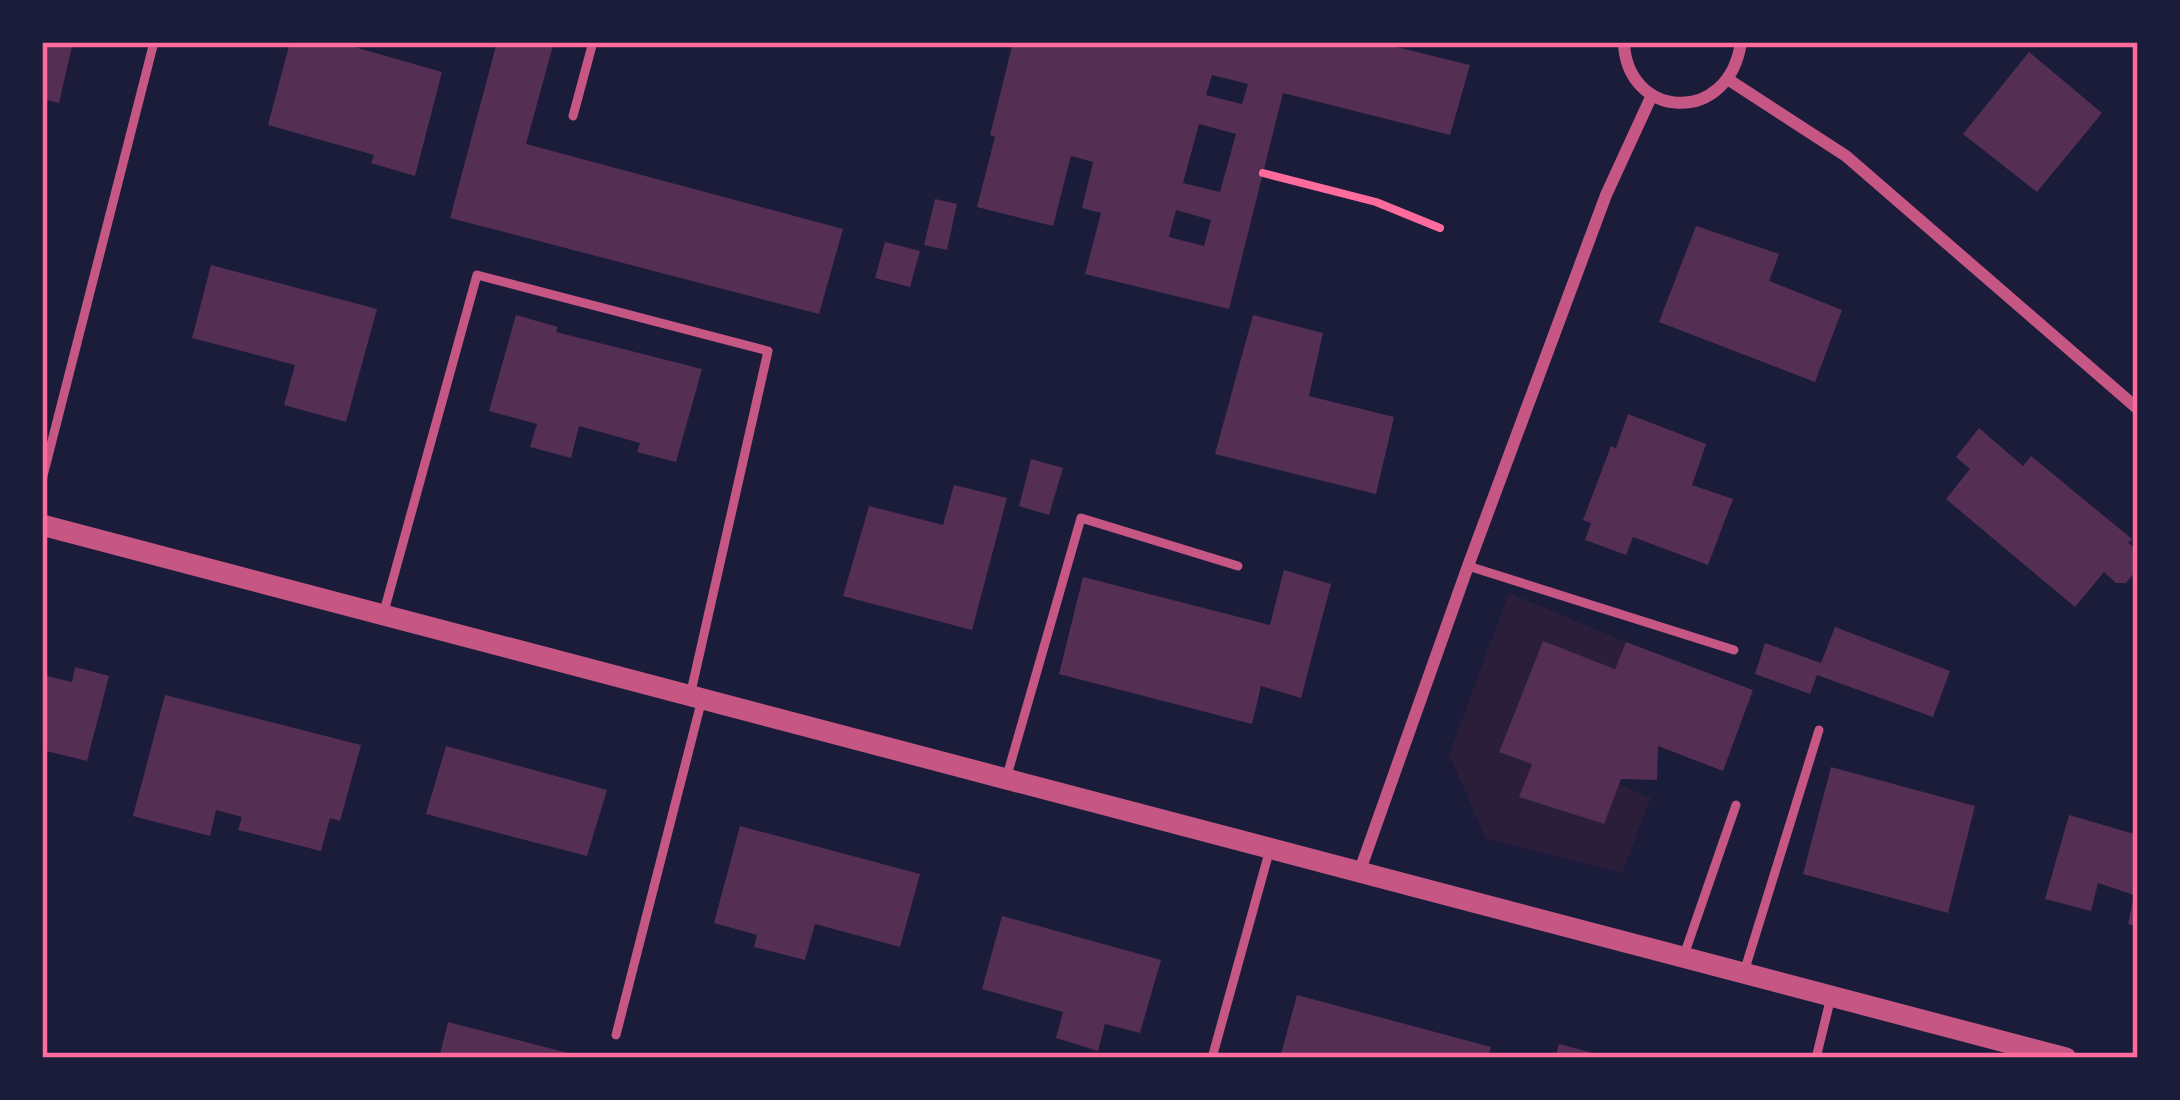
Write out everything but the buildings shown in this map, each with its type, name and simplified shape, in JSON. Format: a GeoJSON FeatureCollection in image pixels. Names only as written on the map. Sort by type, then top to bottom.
{"type":"FeatureCollection","features":[{"type":"Feature","properties":{"kind":"street"},"geometry":{"type":"LineString","coordinates":[[1624,42],[1624,59],[1635,81],[1652,95],[1672,102],[1694,102],[1713,94],[1729,80],[1741,42]]}},
{"type":"Feature","properties":{"kind":"street"},"geometry":{"type":"LineString","coordinates":[[1729,80],[1846,156],[2138,410]]}},
{"type":"Feature","properties":{"kind":"street"},"geometry":{"type":"LineString","coordinates":[[1360,873],[1606,195],[1652,95]]}},
{"type":"Feature","properties":{"kind":"street"},"geometry":{"type":"LineString","coordinates":[[42,525],[2066,1058]]}},
{"type":"Feature","properties":{"kind":"lane"},"geometry":{"type":"LineString","coordinates":[[42,480],[154,42]]}},
{"type":"Feature","properties":{"kind":"lane"},"geometry":{"type":"LineString","coordinates":[[573,116],[593,42]]}},
{"type":"Feature","properties":{"kind":"lane"},"geometry":{"type":"LineString","coordinates":[[383,615],[477,274],[768,351],[696,697],[616,1035]]}},
{"type":"Feature","properties":{"kind":"lane"},"geometry":{"type":"LineString","coordinates":[[1006,779],[1081,518],[1238,566]]}},
{"type":"Feature","properties":{"kind":"lane"},"geometry":{"type":"LineString","coordinates":[[1468,566],[1734,650]]}},
{"type":"Feature","properties":{"kind":"lane"},"geometry":{"type":"LineString","coordinates":[[1743,974],[1819,730]]}},
{"type":"Feature","properties":{"kind":"lane"},"geometry":{"type":"LineString","coordinates":[[1683,958],[1736,805]]}},
{"type":"Feature","properties":{"kind":"lane"},"geometry":{"type":"LineString","coordinates":[[1212,1058],[1270,849]]}},
{"type":"Feature","properties":{"kind":"lane"},"geometry":{"type":"LineString","coordinates":[[1816,1058],[1832,997]]}},
{"type":"Feature","properties":{"kind":"path"},"geometry":{"type":"LineString","coordinates":[[1263,172],[1376,202],[1440,228]]}},
{"type":"Feature","properties":{"kind":"shaded area"},"geometry":{"type":"Polygon","coordinates":[[[1509,593],[1626,642],[1615,669],[1543,641],[1499,751],[1532,764],[1520,797],[1603,824],[1619,784],[1651,798],[1622,873],[1486,839],[1449,755],[1509,593]]]}}]}
